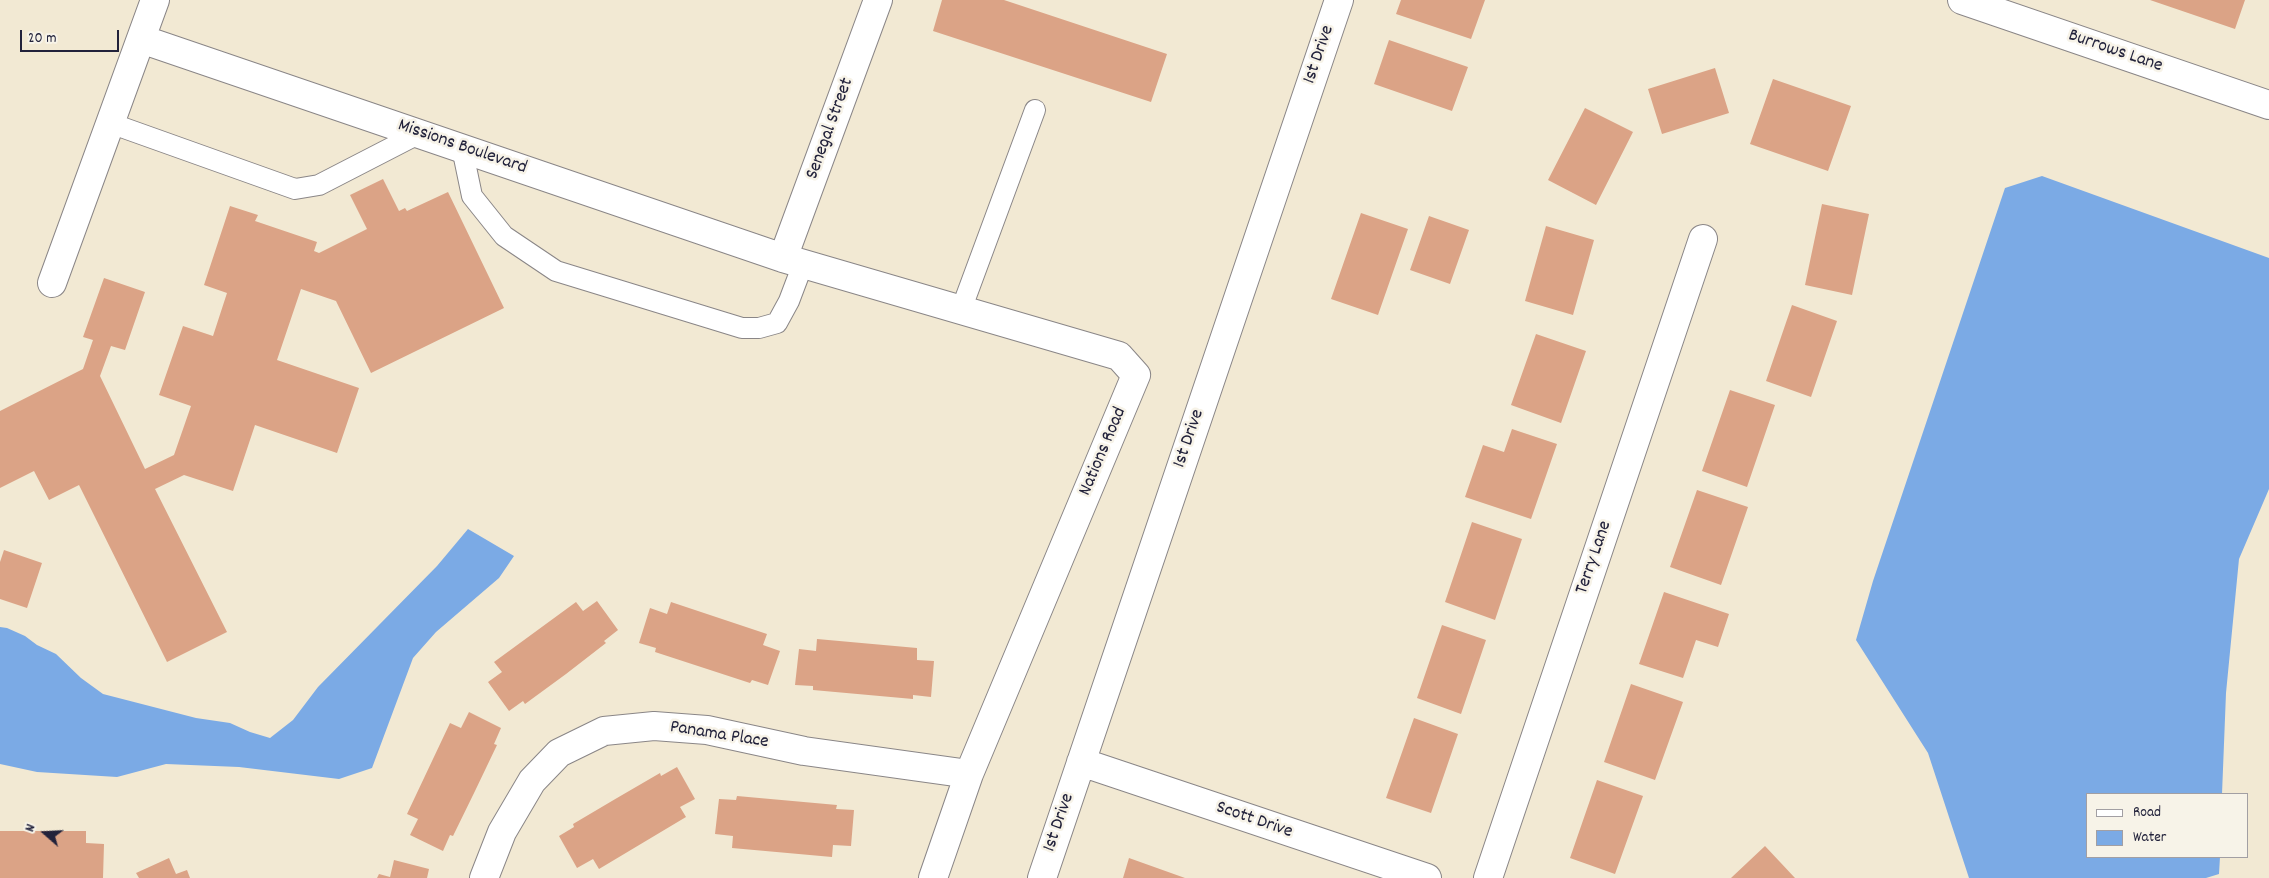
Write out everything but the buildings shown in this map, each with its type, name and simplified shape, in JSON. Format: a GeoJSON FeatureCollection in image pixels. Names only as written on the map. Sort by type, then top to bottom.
{"type":"FeatureCollection","features":[{"type":"Feature","properties":{"kind":"street"},"geometry":{"type":"LineString","coordinates":[[52,283],[155,0]]}},
{"type":"Feature","properties":{"kind":"street","name":"Senegal Street"},"geometry":{"type":"LineString","coordinates":[[793,261],[878,0]]}},
{"type":"Feature","properties":{"kind":"street","name":"1st Drive"},"geometry":{"type":"LineString","coordinates":[[1042,878],[1339,0]]}},
{"type":"Feature","properties":{"kind":"street","name":"Burrows Lane"},"geometry":{"type":"LineString","coordinates":[[1962,0],[2269,105]]}},
{"type":"Feature","properties":{"kind":"street","name":"Missions Boulevard"},"geometry":{"type":"LineString","coordinates":[[141,39],[793,261]]}},
{"type":"Feature","properties":{"kind":"street","name":"Terry Lane"},"geometry":{"type":"LineString","coordinates":[[1488,878],[1703,238]]}},
{"type":"Feature","properties":{"kind":"street","name":"Nations Road"},"geometry":{"type":"LineString","coordinates":[[793,261],[1119,356],[1136,375],[969,774],[932,878]]}},
{"type":"Feature","properties":{"kind":"street","name":"Panama Place"},"geometry":{"type":"LineString","coordinates":[[484,878],[502,832],[532,781],[559,753],[604,731],[654,726],[708,730],[804,751],[969,774]]}},
{"type":"Feature","properties":{"kind":"street","name":"Scott Drive"},"geometry":{"type":"LineString","coordinates":[[1081,762],[1427,878]]}},
{"type":"Feature","properties":{"kind":"lane"},"geometry":{"type":"LineString","coordinates":[[961,310],[1035,110]]}},
{"type":"Feature","properties":{"kind":"lane"},"geometry":{"type":"LineString","coordinates":[[110,123],[295,189],[320,185],[418,134]]}},
{"type":"Feature","properties":{"kind":"lane"},"geometry":{"type":"LineString","coordinates":[[462,148],[472,196],[504,236],[556,271],[742,328],[759,328],[777,323],[789,301],[793,261]]}},
{"type":"Feature","properties":{"kind":"water"},"geometry":{"type":"Polygon","coordinates":[[[2042,176],[2269,258],[2269,489],[2239,559],[2226,693],[2222,793],[2086,793],[2086,858],[2220,858],[2219,874],[2206,878],[1969,878],[1928,753],[1856,640],[1873,581],[2005,188],[2042,176]]]}},
{"type":"Feature","properties":{"kind":"water"},"geometry":{"type":"Polygon","coordinates":[[[468,529],[514,556],[499,578],[436,632],[413,658],[372,768],[339,779],[239,767],[166,764],[117,777],[37,772],[0,764],[0,627],[25,636],[37,645],[56,654],[81,678],[103,694],[196,718],[230,723],[270,738],[293,720],[318,687],[437,566],[468,529]]]}}]}
